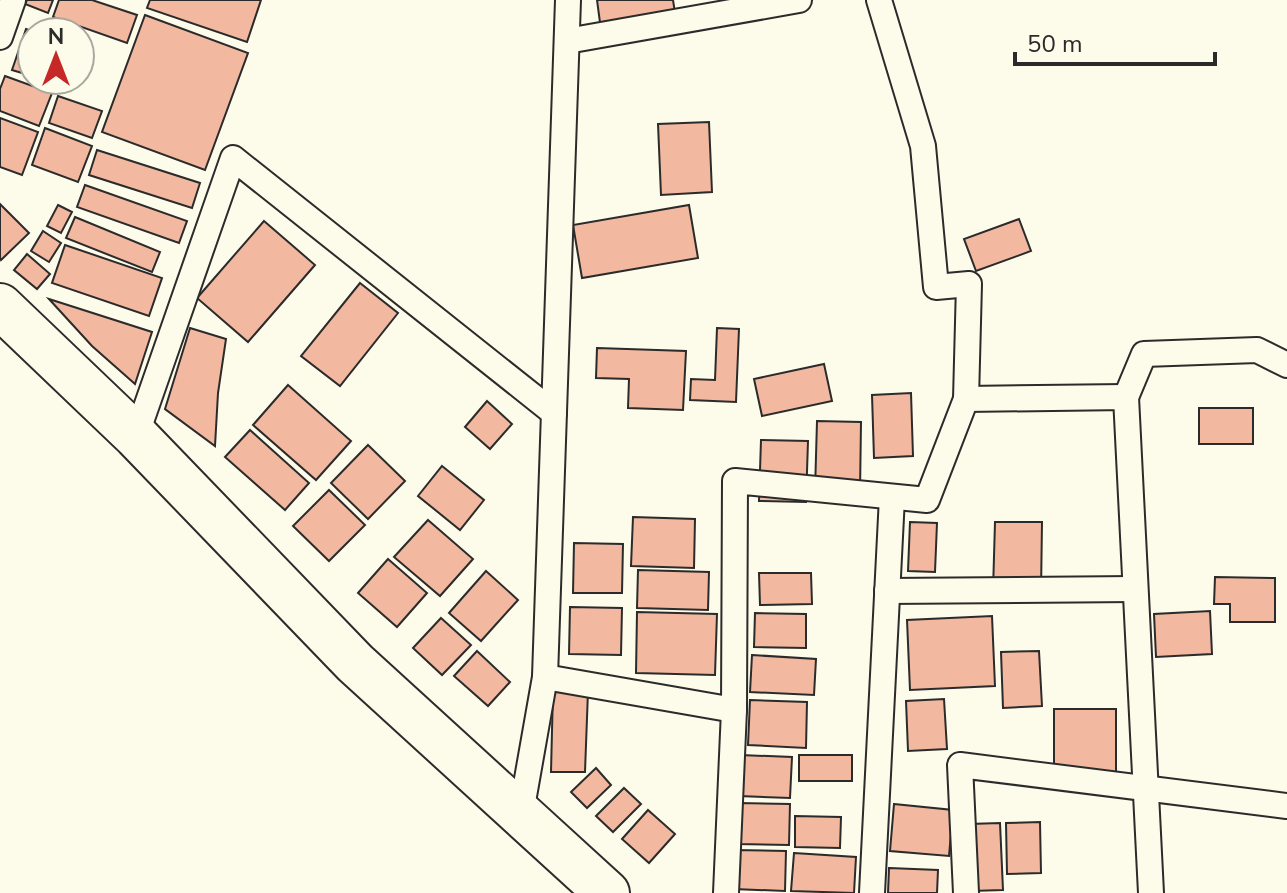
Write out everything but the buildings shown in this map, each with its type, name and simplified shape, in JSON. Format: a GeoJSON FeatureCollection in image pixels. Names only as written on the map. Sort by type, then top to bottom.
{"type":"FeatureCollection","features":[{"type":"Feature","properties":{"kind":"highway"},"geometry":{"type":"LineString","coordinates":[[0,306],[136,436],[355,663],[606,892]]}},
{"type":"Feature","properties":{"kind":"street"},"geometry":{"type":"LineString","coordinates":[[0,37],[13,0]]}},
{"type":"Feature","properties":{"kind":"street"},"geometry":{"type":"LineString","coordinates":[[521,813],[545,677],[568,0]]}},
{"type":"Feature","properties":{"kind":"street"},"geometry":{"type":"LineString","coordinates":[[567,41],[799,0]]}},
{"type":"Feature","properties":{"kind":"street"},"geometry":{"type":"LineString","coordinates":[[726,893],[734,710],[735,481],[927,500],[966,399],[969,284],[936,287],[923,146],[879,0]]}},
{"type":"Feature","properties":{"kind":"street"},"geometry":{"type":"LineString","coordinates":[[136,436],[233,158],[554,413]]}},
{"type":"Feature","properties":{"kind":"street"},"geometry":{"type":"LineString","coordinates":[[1151,893],[1126,397],[1144,354],[1257,350],[1287,365]]}},
{"type":"Feature","properties":{"kind":"street"},"geometry":{"type":"LineString","coordinates":[[966,399],[1126,397]]}},
{"type":"Feature","properties":{"kind":"street"},"geometry":{"type":"LineString","coordinates":[[872,893],[892,497]]}},
{"type":"Feature","properties":{"kind":"street"},"geometry":{"type":"LineString","coordinates":[[887,591],[1135,589]]}},
{"type":"Feature","properties":{"kind":"street"},"geometry":{"type":"LineString","coordinates":[[545,677],[734,710]]}},
{"type":"Feature","properties":{"kind":"street"},"geometry":{"type":"LineString","coordinates":[[966,893],[960,765],[1287,806]]}}]}
